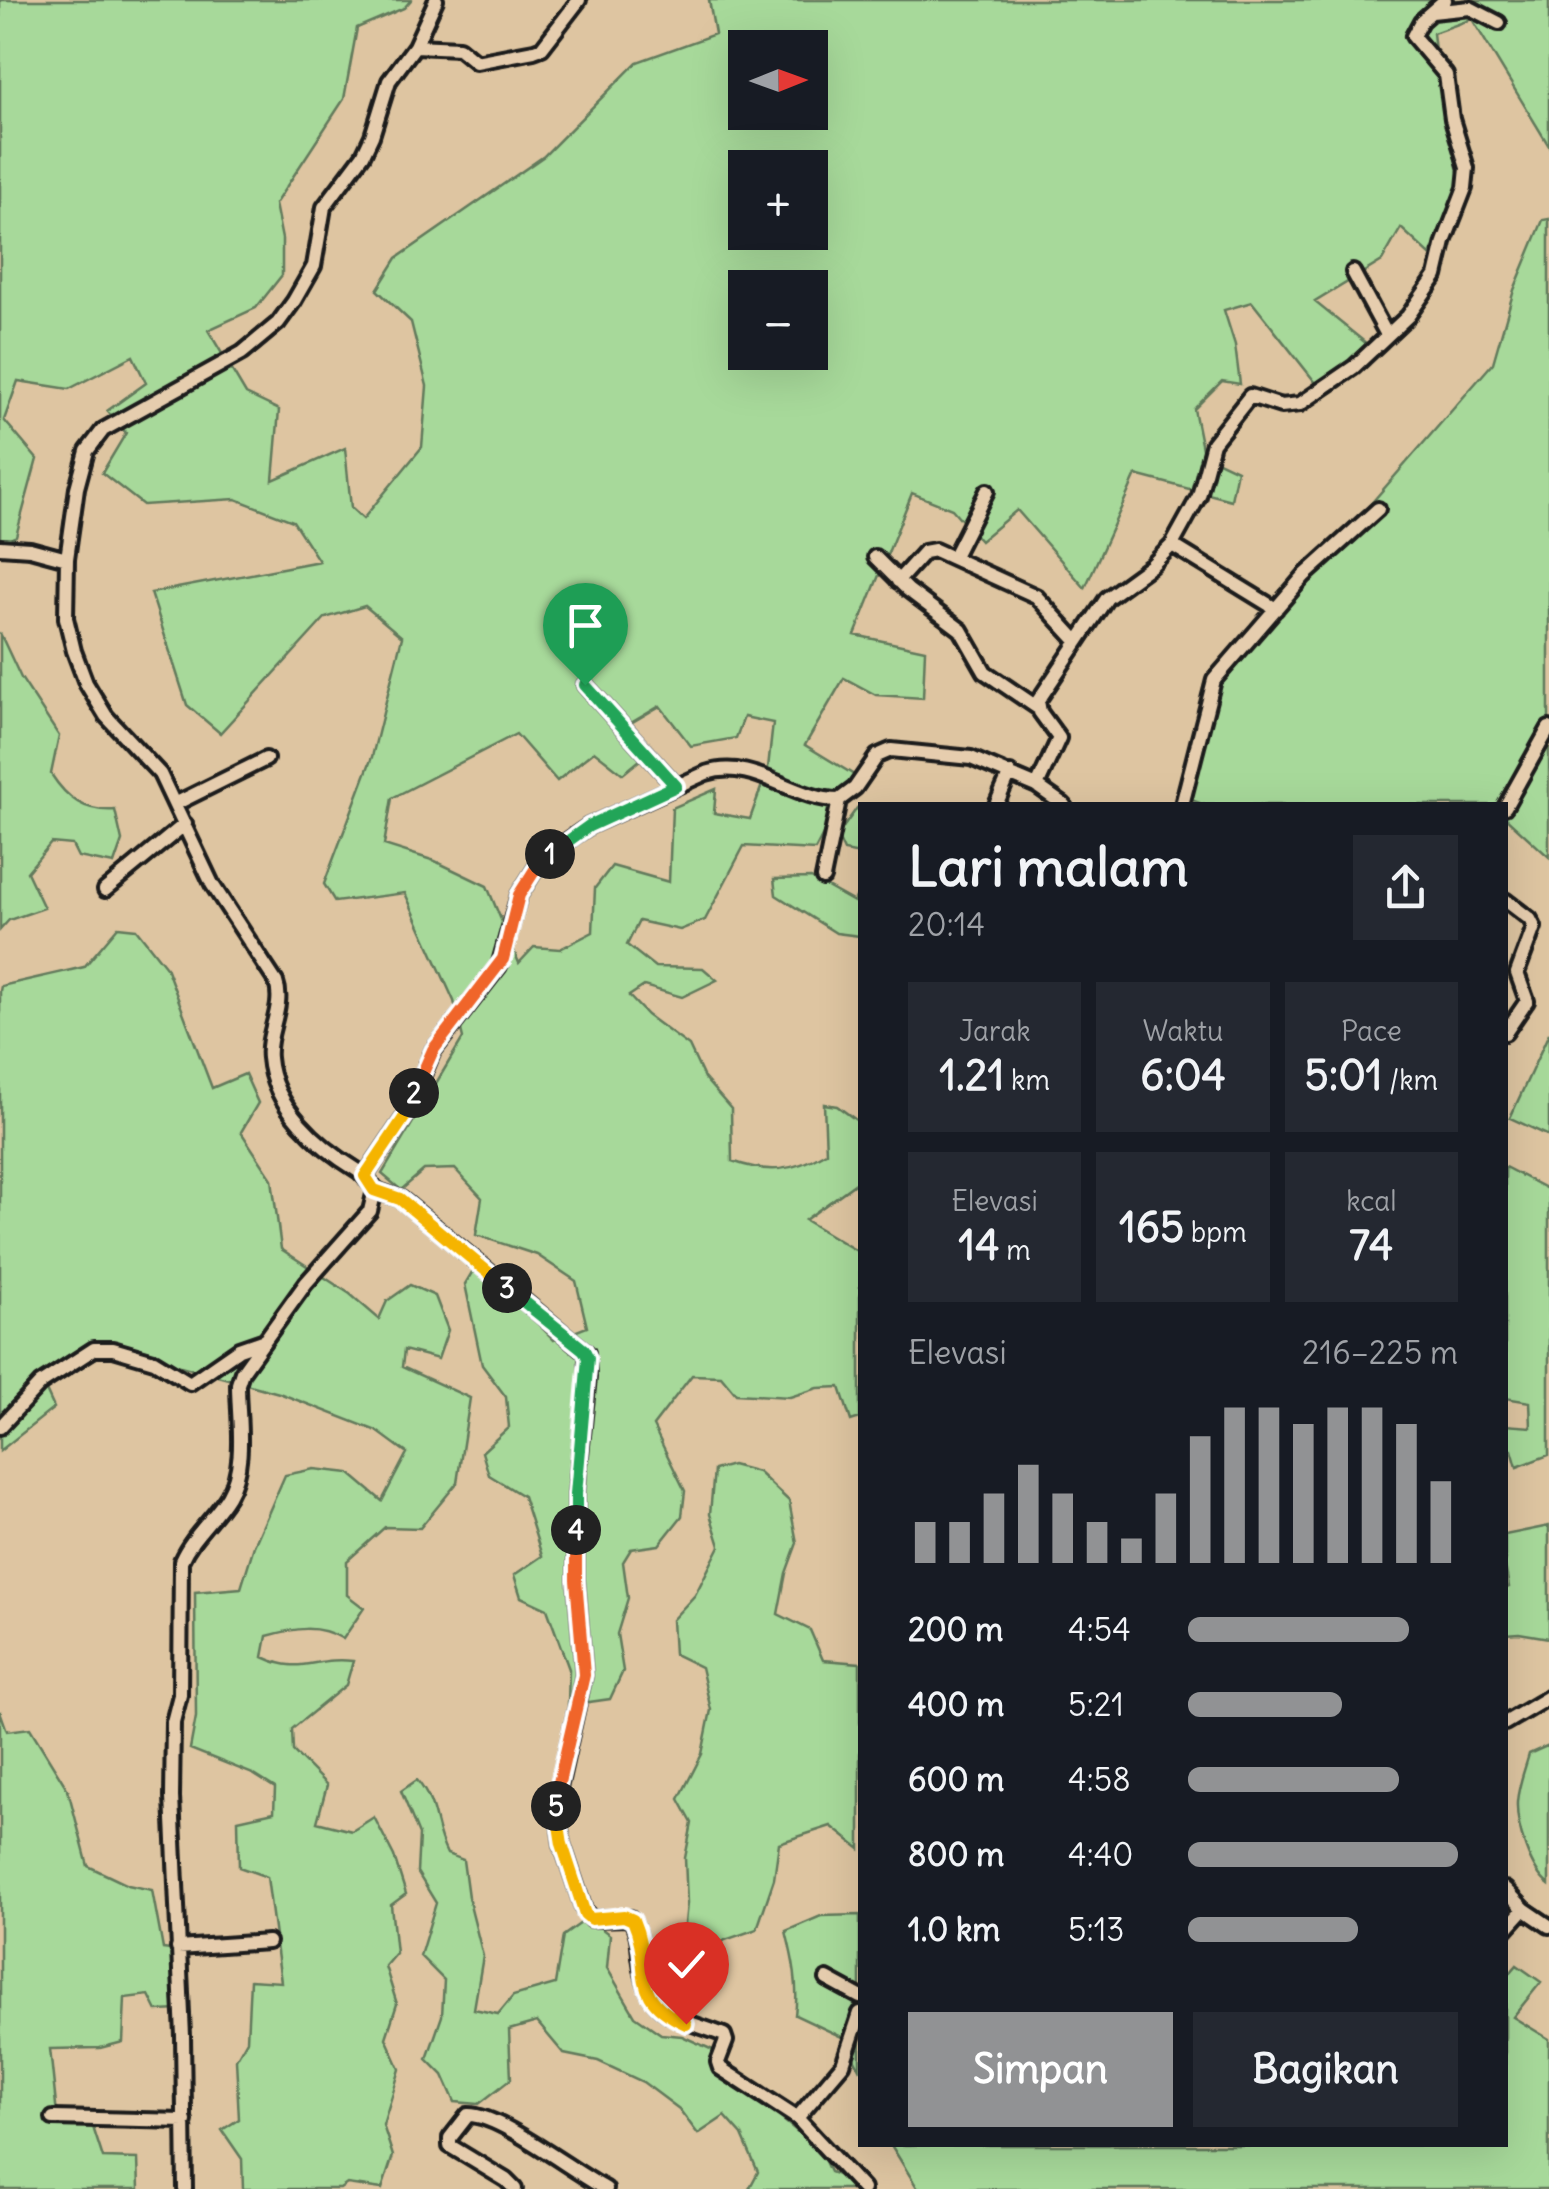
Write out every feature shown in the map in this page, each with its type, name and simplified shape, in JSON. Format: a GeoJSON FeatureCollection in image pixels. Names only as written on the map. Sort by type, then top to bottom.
{"type":"FeatureCollection","features":[{"type":"Feature","properties":{"kind":"street"},"geometry":{"type":"LineString","coordinates":[[436,0],[415,46],[389,82],[363,155],[324,207],[314,266],[278,322],[242,353],[103,430],[94,441],[77,488],[68,559],[69,636],[86,684],[106,716],[160,774],[212,884],[278,990],[268,1058],[276,1086],[318,1144],[365,1176],[374,1190],[400,1199],[586,1354],[588,1377],[576,1494],[576,1580],[584,1675],[558,1787],[556,1814],[562,1844],[588,1918],[624,1916],[633,1920],[643,1979],[657,2006],[686,2024],[724,2035],[720,2068],[797,2118],[863,2189]]}},
{"type":"Feature","properties":{"kind":"street"},"geometry":{"type":"LineString","coordinates":[[415,46],[462,48],[476,62],[534,51],[542,48],[579,0]]}},
{"type":"Feature","properties":{"kind":"street"},"geometry":{"type":"LineString","coordinates":[[1038,708],[1038,701],[1106,598],[1151,566],[1172,545],[1199,496],[1213,443],[1248,397],[1281,406],[1300,404],[1354,367],[1387,336],[1408,316],[1436,276],[1467,178],[1465,158],[1452,119],[1446,75],[1412,36],[1429,13],[1445,0]]}},
{"type":"Feature","properties":{"kind":"street"},"geometry":{"type":"LineString","coordinates":[[1429,13],[1470,8],[1499,23]]}},
{"type":"Feature","properties":{"kind":"street"},"geometry":{"type":"LineString","coordinates":[[1353,272],[1387,336]]}},
{"type":"Feature","properties":{"kind":"street"},"geometry":{"type":"LineString","coordinates":[[953,558],[987,491]]}},
{"type":"Feature","properties":{"kind":"street"},"geometry":{"type":"LineString","coordinates":[[1183,802],[1212,684],[1304,576],[1378,510]]}},
{"type":"Feature","properties":{"kind":"street"},"geometry":{"type":"LineString","coordinates":[[1172,545],[1276,609]]}},
{"type":"Feature","properties":{"kind":"street"},"geometry":{"type":"LineString","coordinates":[[0,546],[30,548],[68,559]]}},
{"type":"Feature","properties":{"kind":"street"},"geometry":{"type":"LineString","coordinates":[[898,581],[924,552],[935,550],[1036,596],[1077,641]]}},
{"type":"Feature","properties":{"kind":"street"},"geometry":{"type":"LineString","coordinates":[[875,558],[961,630],[985,672],[1038,708],[1059,738],[1038,786]]}},
{"type":"Feature","properties":{"kind":"street"},"geometry":{"type":"LineString","coordinates":[[585,685],[676,786]]}},
{"type":"Feature","properties":{"kind":"street"},"geometry":{"type":"LineString","coordinates":[[1508,803],[1549,728]]}},
{"type":"Feature","properties":{"kind":"street"},"geometry":{"type":"LineString","coordinates":[[823,878],[839,800],[855,788],[877,756],[891,750],[963,756],[1038,786],[1060,802]]}},
{"type":"Feature","properties":{"kind":"street"},"geometry":{"type":"LineString","coordinates":[[177,803],[266,759]]}},
{"type":"Feature","properties":{"kind":"street"},"geometry":{"type":"LineString","coordinates":[[365,1176],[406,1115],[433,1050],[503,959],[519,895],[551,852],[589,826],[718,770],[737,768],[805,794],[839,800]]}},
{"type":"Feature","properties":{"kind":"street"},"geometry":{"type":"LineString","coordinates":[[997,802],[1010,773]]}},
{"type":"Feature","properties":{"kind":"street"},"geometry":{"type":"LineString","coordinates":[[105,890],[184,824]]}},
{"type":"Feature","properties":{"kind":"street"},"geometry":{"type":"LineString","coordinates":[[1508,902],[1530,918],[1534,927],[1517,973],[1526,995],[1525,1007],[1508,1029]]}},
{"type":"Feature","properties":{"kind":"street"},"geometry":{"type":"LineString","coordinates":[[185,2189],[172,1797],[173,1722],[180,1695],[179,1572],[189,1544],[233,1486],[238,1467],[239,1378],[306,1283],[370,1210],[374,1190]]}},
{"type":"Feature","properties":{"kind":"street"},"geometry":{"type":"LineString","coordinates":[[0,1428],[40,1384],[94,1349],[113,1349],[154,1362],[190,1383],[239,1349],[262,1341]]}},
{"type":"Feature","properties":{"kind":"street"},"geometry":{"type":"LineString","coordinates":[[1508,1721],[1549,1697]]}},
{"type":"Feature","properties":{"kind":"street"},"geometry":{"type":"LineString","coordinates":[[1508,1892],[1549,1926]]}},
{"type":"Feature","properties":{"kind":"street"},"geometry":{"type":"LineString","coordinates":[[1508,1927],[1524,1909]]}},
{"type":"Feature","properties":{"kind":"street"},"geometry":{"type":"LineString","coordinates":[[178,1948],[268,1942]]}},
{"type":"Feature","properties":{"kind":"street"},"geometry":{"type":"LineString","coordinates":[[827,1979],[858,1996]]}},
{"type":"Feature","properties":{"kind":"street"},"geometry":{"type":"LineString","coordinates":[[797,2118],[844,2064],[858,2020]]}},
{"type":"Feature","properties":{"kind":"street"},"geometry":{"type":"LineString","coordinates":[[515,2189],[450,2146],[450,2138],[468,2115],[521,2138],[606,2189]]}},
{"type":"Feature","properties":{"kind":"street"},"geometry":{"type":"LineString","coordinates":[[54,2118],[185,2121]]}},
{"type":"Feature","properties":{"kind":"green space"},"geometry":{"type":"Polygon","coordinates":[[[0,0],[411,0],[404,8],[357,28],[344,99],[275,204],[282,239],[282,275],[256,308],[208,330],[246,394],[279,410],[273,480],[345,448],[351,508],[363,519],[422,447],[427,386],[411,322],[377,290],[397,258],[544,156],[637,62],[715,34],[709,0],[1549,0],[1549,146],[1472,19],[1433,33],[1438,78],[1460,181],[1450,214],[1430,255],[1401,228],[1382,261],[1315,302],[1367,344],[1352,361],[1316,383],[1252,302],[1224,310],[1235,345],[1240,384],[1222,381],[1194,409],[1203,454],[1237,470],[1231,500],[1136,475],[1085,588],[1017,510],[980,541],[952,509],[912,493],[855,635],[925,650],[923,698],[876,695],[844,678],[805,745],[854,775],[815,850],[744,846],[705,920],[680,930],[639,921],[627,945],[655,967],[703,968],[717,980],[682,997],[644,986],[629,996],[647,1015],[689,1046],[704,1078],[731,1109],[732,1161],[780,1169],[826,1152],[824,1104],[837,1106],[858,1122],[858,1181],[805,1220],[858,1252],[858,1419],[851,1421],[840,1387],[818,1388],[790,1397],[736,1394],[721,1376],[692,1375],[653,1426],[685,1491],[682,1516],[659,1545],[631,1549],[623,1562],[628,1598],[617,1634],[623,1671],[610,1699],[568,1705],[569,1669],[547,1609],[521,1597],[514,1575],[542,1556],[523,1496],[489,1475],[482,1452],[509,1427],[506,1397],[482,1365],[465,1284],[474,1269],[496,1281],[554,1340],[587,1327],[576,1281],[537,1255],[476,1235],[482,1198],[455,1169],[424,1170],[401,1190],[382,1174],[463,1038],[454,1001],[405,893],[335,902],[324,884],[372,757],[402,637],[365,606],[325,618],[220,733],[187,705],[151,593],[319,561],[293,521],[236,499],[143,505],[102,473],[126,433],[107,411],[146,383],[133,356],[69,389],[18,381],[4,420],[37,459],[16,536],[0,544],[0,0]],[[660,706],[624,727],[646,755],[623,774],[594,751],[557,781],[516,734],[392,798],[384,845],[435,861],[487,886],[519,963],[534,947],[560,949],[593,932],[595,888],[612,866],[669,882],[672,808],[716,789],[714,813],[750,819],[768,768],[773,723],[744,717],[736,738],[691,746],[660,706]]]}},
{"type":"Feature","properties":{"kind":"green space"},"geometry":{"type":"Polygon","coordinates":[[[1549,219],[1549,857],[1508,820],[1508,802],[1197,802],[1183,797],[1208,735],[1210,689],[1493,363],[1514,290],[1543,220],[1549,219]]]}},
{"type":"Feature","properties":{"kind":"green space"},"geometry":{"type":"Polygon","coordinates":[[[0,633],[21,678],[59,736],[51,774],[78,802],[95,809],[115,810],[122,841],[114,864],[78,857],[72,845],[51,843],[27,872],[44,908],[9,920],[0,930],[0,633]]]}},
{"type":"Feature","properties":{"kind":"green space"},"geometry":{"type":"Polygon","coordinates":[[[858,809],[858,854],[844,851],[837,836],[858,809]]]}},
{"type":"Feature","properties":{"kind":"green space"},"geometry":{"type":"Polygon","coordinates":[[[811,878],[854,902],[858,892],[858,936],[836,933],[776,895],[774,879],[811,878]]]}},
{"type":"Feature","properties":{"kind":"green space"},"geometry":{"type":"Polygon","coordinates":[[[118,927],[136,929],[166,967],[212,1088],[245,1074],[258,1103],[241,1132],[272,1179],[281,1249],[350,1294],[379,1319],[387,1301],[410,1285],[435,1296],[448,1330],[438,1359],[404,1350],[402,1367],[470,1398],[457,1483],[420,1528],[385,1527],[347,1561],[347,1595],[364,1608],[343,1639],[315,1629],[278,1633],[267,1636],[263,1657],[288,1665],[353,1661],[346,1685],[292,1729],[293,1751],[327,1785],[317,1822],[352,1831],[374,1817],[394,1856],[406,1894],[391,1905],[396,1953],[385,1966],[397,2004],[386,2038],[400,2069],[383,2125],[393,2156],[382,2189],[347,2184],[340,2189],[243,2189],[242,2159],[222,2130],[239,2119],[236,2059],[247,2040],[250,1980],[281,1982],[267,1877],[239,1867],[238,1820],[274,1812],[275,1788],[253,1774],[190,1749],[196,1717],[195,1592],[241,1588],[254,1546],[285,1475],[314,1469],[349,1473],[382,1501],[407,1453],[377,1431],[279,1393],[130,1352],[110,1351],[44,1386],[54,1408],[0,1451],[1,986],[84,967],[118,927]]]}},
{"type":"Feature","properties":{"kind":"green space"},"geometry":{"type":"Polygon","coordinates":[[[1549,1033],[1549,1136],[1510,1118],[1549,1033]]]}},
{"type":"Feature","properties":{"kind":"green space"},"geometry":{"type":"Polygon","coordinates":[[[1508,1169],[1549,1190],[1549,1455],[1517,1467],[1512,1450],[1508,1449],[1508,1425],[1531,1427],[1530,1402],[1508,1398],[1508,1169]]]}},
{"type":"Feature","properties":{"kind":"green space"},"geometry":{"type":"Polygon","coordinates":[[[732,1465],[758,1472],[789,1501],[797,1543],[778,1614],[810,1630],[823,1660],[858,1663],[858,1847],[831,1826],[779,1843],[774,1879],[757,1929],[725,1940],[694,1963],[683,1944],[687,1903],[685,1858],[692,1823],[679,1799],[702,1754],[711,1710],[701,1667],[674,1654],[672,1620],[695,1595],[720,1546],[710,1514],[714,1470],[732,1465]]]}},
{"type":"Feature","properties":{"kind":"green space"},"geometry":{"type":"Polygon","coordinates":[[[1549,1526],[1549,1638],[1508,1634],[1508,1534],[1549,1526]]]}},
{"type":"Feature","properties":{"kind":"green space"},"geometry":{"type":"Polygon","coordinates":[[[0,1711],[7,1731],[30,1728],[68,1790],[88,1866],[128,1885],[152,1890],[163,1949],[179,1951],[181,2010],[157,2011],[149,1995],[125,1998],[123,2042],[100,2048],[50,2049],[58,2124],[93,2127],[103,2158],[138,2159],[139,2189],[0,2189],[0,1711]]]}},
{"type":"Feature","properties":{"kind":"green space"},"geometry":{"type":"Polygon","coordinates":[[[1549,1745],[1549,1885],[1525,1847],[1517,1802],[1529,1754],[1549,1745]]]}},
{"type":"Feature","properties":{"kind":"green space"},"geometry":{"type":"Polygon","coordinates":[[[417,1780],[429,1799],[447,1854],[463,1860],[483,1956],[474,2009],[498,2014],[513,1996],[555,1984],[563,1936],[588,1918],[610,1935],[607,1968],[635,2016],[661,2034],[682,2036],[715,2051],[719,2068],[820,2150],[830,2172],[851,2180],[855,2189],[749,2189],[758,2172],[742,2135],[725,2116],[698,2134],[679,2109],[643,2082],[598,2061],[564,2054],[537,2022],[509,2030],[511,2079],[479,2104],[455,2102],[443,2075],[427,2059],[442,2016],[444,1980],[420,1956],[436,1903],[417,1872],[419,1835],[401,1791],[417,1780]]]}},
{"type":"Feature","properties":{"kind":"green space"},"geometry":{"type":"Polygon","coordinates":[[[858,1915],[858,2066],[844,2038],[795,2015],[796,1983],[786,1931],[821,1916],[858,1915]]]}},
{"type":"Feature","properties":{"kind":"green space"},"geometry":{"type":"Polygon","coordinates":[[[1517,1965],[1541,1982],[1513,2017],[1549,2039],[1549,2189],[918,2189],[892,2147],[1508,2147],[1508,1976],[1517,1965]]]}},
{"type":"Feature","properties":{"kind":"route"},"geometry":{"type":"LineString","coordinates":[[585,685],[676,786],[589,826],[551,852],[536,868],[519,895],[503,959],[433,1050],[406,1115],[365,1176],[374,1190],[400,1199],[586,1354],[588,1377],[576,1494],[576,1580],[584,1675],[558,1787],[556,1814],[585,1914],[591,1919],[624,1916],[633,1920],[647,1992],[657,2006],[686,2024]]}}]}
